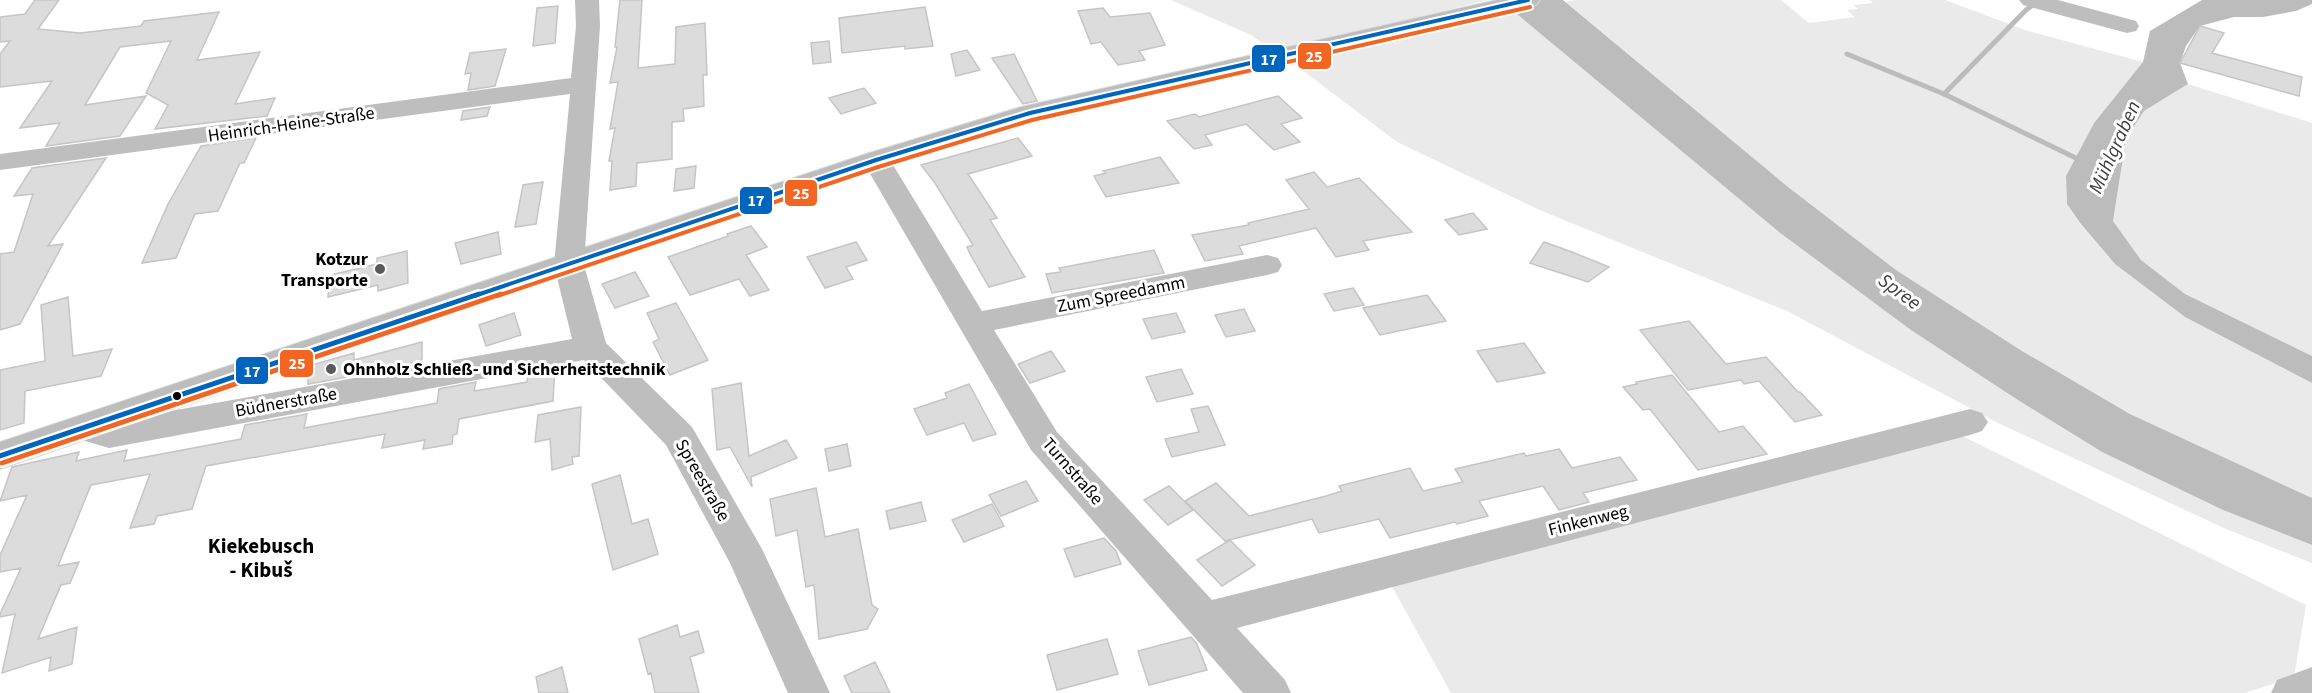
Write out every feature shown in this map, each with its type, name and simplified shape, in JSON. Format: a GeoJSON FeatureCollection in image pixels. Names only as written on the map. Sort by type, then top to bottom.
{"type":"FeatureCollection","features":[{"type":"Feature","properties":{"kind":"main road"},"geometry":{"type":"LineString","coordinates":[[0,456],[876,160],[1030,113],[1528,0]]}},
{"type":"Feature","properties":{"kind":"street","name":"Spreestraße"},"geometry":{"type":"LineString","coordinates":[[587,0],[588,26],[569,265],[591,347],[679,436],[748,560],[809,693]]}},
{"type":"Feature","properties":{"kind":"street"},"geometry":{"type":"LineString","coordinates":[[2038,2],[2127,26]]}},
{"type":"Feature","properties":{"kind":"street","name":"Heinrich-Heine-Straße"},"geometry":{"type":"LineString","coordinates":[[0,162],[583,84]]}},
{"type":"Feature","properties":{"kind":"street","name":"Turnstraße"},"geometry":{"type":"LineString","coordinates":[[876,160],[1044,441],[1270,693]]}},
{"type":"Feature","properties":{"kind":"street","name":"Zum Spreedamm"},"geometry":{"type":"LineString","coordinates":[[975,323],[1267,265]]}},
{"type":"Feature","properties":{"kind":"street","name":"Büdnerstraße"},"geometry":{"type":"LineString","coordinates":[[90,425],[98,432],[109,435],[591,347]]}},
{"type":"Feature","properties":{"kind":"street","name":"Finkenweg"},"geometry":{"type":"LineString","coordinates":[[1206,619],[1970,422]]}},
{"type":"Feature","properties":{"kind":"street"},"geometry":{"type":"LineString","coordinates":[[2292,693],[2312,686]]}},
{"type":"Feature","properties":{"kind":"shaded area"},"geometry":{"type":"Polygon","coordinates":[[[1171,0],[1488,0],[1276,52],[1251,35],[1171,0]]]}},
{"type":"Feature","properties":{"kind":"shaded area"},"geometry":{"type":"Polygon","coordinates":[[[1575,0],[1781,0],[1809,23],[1855,17],[1847,10],[1858,9],[1854,5],[1873,3],[1870,0],[1945,0],[2025,30],[2143,62],[2094,123],[2066,176],[2067,204],[2080,224],[2115,264],[2185,317],[2312,383],[2312,498],[2130,414],[2022,351],[1896,270],[1788,187],[1566,2],[1575,0]]]}},
{"type":"Feature","properties":{"kind":"shaded area"},"geometry":{"type":"Polygon","coordinates":[[[1516,13],[1779,232],[2018,400],[2102,452],[2223,510],[2312,545],[2312,563],[2226,529],[1998,423],[1787,311],[1542,211],[1397,142],[1293,63],[1516,13]]]}},
{"type":"Feature","properties":{"kind":"shaded area"},"geometry":{"type":"Polygon","coordinates":[[[2188,84],[2312,123],[2312,356],[2185,294],[2141,260],[2113,221],[2126,140],[2144,111],[2188,84]]]}},
{"type":"Feature","properties":{"kind":"shaded area"},"geometry":{"type":"Polygon","coordinates":[[[1958,434],[2306,605],[2294,677],[2245,693],[1451,693],[1390,583],[1958,434]]]}},
{"type":"Feature","properties":{"kind":"water","name":"Spree"},"geometry":{"type":"Polygon","coordinates":[[[1500,0],[1563,0],[1788,187],[1896,270],[2022,351],[2130,414],[2312,498],[2312,545],[2223,510],[2102,452],[1911,330],[1779,232],[1500,0]]]}},
{"type":"Feature","properties":{"kind":"water","name":"Mühlgraben"},"geometry":{"type":"Polygon","coordinates":[[[2202,0],[2312,0],[2312,4],[2296,11],[2263,17],[2234,17],[2200,26],[2186,46],[2180,63],[2188,84],[2144,111],[2126,139],[2113,221],[2141,260],[2185,294],[2312,356],[2312,383],[2185,317],[2115,264],[2067,204],[2066,176],[2094,123],[2143,62],[2150,31],[2202,0]]]}},
{"type":"Feature","properties":{"kind":"building"},"geometry":{"type":"Polygon","coordinates":[[[35,0],[59,0],[38,29],[80,33],[141,26],[144,21],[219,12],[197,60],[260,52],[235,104],[275,98],[267,116],[155,129],[168,105],[146,93],[171,41],[120,47],[85,105],[146,96],[120,136],[46,146],[60,123],[20,128],[52,81],[0,87],[0,54],[10,41],[0,42],[0,17],[25,14],[35,0]]]}},
{"type":"Feature","properties":{"kind":"building"},"geometry":{"type":"Polygon","coordinates":[[[620,0],[642,0],[638,68],[675,64],[676,27],[705,23],[707,75],[703,75],[704,106],[683,109],[684,121],[672,122],[672,159],[637,163],[636,186],[610,190],[612,161],[609,161],[615,128],[610,129],[618,82],[610,83],[617,47],[615,47],[620,0]]]}},
{"type":"Feature","properties":{"kind":"building"},"geometry":{"type":"Polygon","coordinates":[[[558,6],[555,43],[533,46],[537,8],[558,6]]]}},
{"type":"Feature","properties":{"kind":"building"},"geometry":{"type":"Polygon","coordinates":[[[925,7],[933,46],[905,49],[905,46],[842,53],[839,18],[925,7]]]}},
{"type":"Feature","properties":{"kind":"building"},"geometry":{"type":"Polygon","coordinates":[[[1103,8],[1110,17],[1150,13],[1165,45],[1139,51],[1145,60],[1118,65],[1101,42],[1091,44],[1078,11],[1103,8]]]}},
{"type":"Feature","properties":{"kind":"building"},"geometry":{"type":"Polygon","coordinates":[[[2200,26],[2224,33],[2212,53],[2302,77],[2299,96],[2180,63],[2200,26]]]}},
{"type":"Feature","properties":{"kind":"building"},"geometry":{"type":"Polygon","coordinates":[[[829,41],[831,62],[813,64],[811,43],[829,41]]]}},
{"type":"Feature","properties":{"kind":"building"},"geometry":{"type":"Polygon","coordinates":[[[506,49],[495,86],[468,90],[471,73],[465,74],[470,53],[506,49]]]}},
{"type":"Feature","properties":{"kind":"building"},"geometry":{"type":"Polygon","coordinates":[[[967,50],[980,70],[956,76],[951,54],[967,50]]]}},
{"type":"Feature","properties":{"kind":"building"},"geometry":{"type":"Polygon","coordinates":[[[1014,54],[1037,101],[1023,104],[992,58],[1014,54]]]}},
{"type":"Feature","properties":{"kind":"building"},"geometry":{"type":"Polygon","coordinates":[[[864,88],[876,103],[841,114],[829,98],[864,88]]]}},
{"type":"Feature","properties":{"kind":"building"},"geometry":{"type":"Polygon","coordinates":[[[1278,96],[1302,118],[1281,124],[1300,142],[1274,150],[1246,124],[1205,135],[1212,145],[1194,149],[1167,121],[1195,114],[1199,117],[1278,96]]]}},
{"type":"Feature","properties":{"kind":"building"},"geometry":{"type":"Polygon","coordinates":[[[490,107],[487,116],[461,120],[463,111],[490,107]]]}},
{"type":"Feature","properties":{"kind":"building"},"geometry":{"type":"Polygon","coordinates":[[[256,138],[244,163],[240,163],[218,211],[195,214],[176,258],[142,263],[168,204],[201,146],[256,138]]]}},
{"type":"Feature","properties":{"kind":"building"},"geometry":{"type":"Polygon","coordinates":[[[1018,138],[1032,156],[968,174],[997,218],[990,220],[1025,277],[989,287],[967,247],[973,245],[935,183],[921,165],[1018,138]]]}},
{"type":"Feature","properties":{"kind":"building"},"geometry":{"type":"Polygon","coordinates":[[[1160,157],[1179,183],[1106,197],[1094,176],[1106,173],[1103,171],[1160,157]]]}},
{"type":"Feature","properties":{"kind":"building"},"geometry":{"type":"Polygon","coordinates":[[[106,158],[48,246],[63,244],[20,324],[0,330],[0,254],[14,252],[33,194],[14,196],[32,168],[106,158]]]}},
{"type":"Feature","properties":{"kind":"building"},"geometry":{"type":"Polygon","coordinates":[[[696,166],[694,188],[674,191],[676,169],[696,166]]]}},
{"type":"Feature","properties":{"kind":"building"},"geometry":{"type":"Polygon","coordinates":[[[1314,172],[1327,187],[1359,178],[1412,232],[1363,241],[1369,250],[1336,257],[1316,228],[1239,246],[1243,254],[1205,261],[1192,235],[1249,225],[1248,223],[1309,209],[1286,180],[1314,172]]]}},
{"type":"Feature","properties":{"kind":"building"},"geometry":{"type":"Polygon","coordinates":[[[543,182],[536,224],[515,227],[523,185],[543,182]]]}},
{"type":"Feature","properties":{"kind":"building"},"geometry":{"type":"Polygon","coordinates":[[[1473,213],[1487,229],[1459,235],[1445,220],[1473,213]]]}},
{"type":"Feature","properties":{"kind":"building"},"geometry":{"type":"Polygon","coordinates":[[[751,226],[767,247],[746,255],[769,290],[750,296],[739,279],[690,295],[668,257],[751,226]]]}},
{"type":"Feature","properties":{"kind":"building"},"geometry":{"type":"Polygon","coordinates":[[[498,232],[501,254],[461,264],[455,243],[498,232]]]}},
{"type":"Feature","properties":{"kind":"building"},"geometry":{"type":"Polygon","coordinates":[[[856,242],[867,260],[846,267],[853,279],[825,288],[807,257],[856,242]]]}},
{"type":"Feature","properties":{"kind":"building"},"geometry":{"type":"Polygon","coordinates":[[[1544,242],[1609,267],[1588,282],[1530,263],[1544,242]]]}},
{"type":"Feature","properties":{"kind":"building"},"geometry":{"type":"Polygon","coordinates":[[[1154,250],[1164,273],[1052,293],[1046,274],[1061,272],[1059,268],[1154,250]]]}},
{"type":"Feature","properties":{"kind":"building","name":"Kotzur Transporte"},"geometry":{"type":"Polygon","coordinates":[[[407,251],[408,283],[378,291],[378,285],[328,297],[330,275],[377,264],[377,258],[407,251]]]}},
{"type":"Feature","properties":{"kind":"building"},"geometry":{"type":"Polygon","coordinates":[[[635,272],[649,296],[615,308],[602,284],[635,272]]]}},
{"type":"Feature","properties":{"kind":"building"},"geometry":{"type":"Polygon","coordinates":[[[1353,288],[1364,305],[1334,311],[1324,294],[1353,288]]]}},
{"type":"Feature","properties":{"kind":"building"},"geometry":{"type":"Polygon","coordinates":[[[1427,295],[1446,321],[1380,335],[1363,308],[1427,295]]]}},
{"type":"Feature","properties":{"kind":"building"},"geometry":{"type":"Polygon","coordinates":[[[68,297],[73,356],[112,349],[101,376],[25,391],[24,423],[0,430],[0,370],[45,361],[41,305],[68,297]]]}},
{"type":"Feature","properties":{"kind":"building"},"geometry":{"type":"Polygon","coordinates":[[[676,303],[708,360],[670,375],[653,342],[659,339],[647,313],[676,303]]]}},
{"type":"Feature","properties":{"kind":"building"},"geometry":{"type":"Polygon","coordinates":[[[1244,309],[1255,331],[1226,337],[1215,315],[1244,309]]]}},
{"type":"Feature","properties":{"kind":"building"},"geometry":{"type":"Polygon","coordinates":[[[514,313],[521,335],[486,346],[479,325],[514,313]]]}},
{"type":"Feature","properties":{"kind":"building"},"geometry":{"type":"Polygon","coordinates":[[[1176,313],[1185,332],[1152,339],[1143,319],[1176,313]]]}},
{"type":"Feature","properties":{"kind":"building"},"geometry":{"type":"Polygon","coordinates":[[[1689,321],[1726,364],[1766,357],[1822,415],[1795,422],[1759,381],[1744,384],[1741,380],[1688,390],[1640,330],[1689,321]]]}},
{"type":"Feature","properties":{"kind":"building"},"geometry":{"type":"Polygon","coordinates":[[[422,342],[422,360],[381,371],[308,384],[308,366],[354,353],[354,360],[422,342]]]}},
{"type":"Feature","properties":{"kind":"building"},"geometry":{"type":"Polygon","coordinates":[[[1524,343],[1545,373],[1497,382],[1477,351],[1524,343]]]}},
{"type":"Feature","properties":{"kind":"building"},"geometry":{"type":"Polygon","coordinates":[[[1051,351],[1065,371],[1030,383],[1018,364],[1051,351]]]}},
{"type":"Feature","properties":{"kind":"building"},"geometry":{"type":"Polygon","coordinates":[[[555,368],[553,401],[459,419],[457,434],[453,435],[452,444],[423,449],[425,440],[382,448],[385,434],[206,466],[192,509],[157,516],[154,524],[130,528],[150,474],[91,485],[58,566],[79,562],[70,583],[61,585],[38,639],[77,627],[72,664],[49,671],[51,657],[2,673],[15,614],[0,617],[0,614],[21,568],[0,572],[0,555],[27,495],[0,501],[12,467],[79,452],[76,461],[127,450],[124,461],[241,439],[245,425],[307,414],[304,428],[437,403],[439,389],[476,382],[474,391],[527,382],[528,373],[555,368]]]}},
{"type":"Feature","properties":{"kind":"building"},"geometry":{"type":"Polygon","coordinates":[[[1181,369],[1193,394],[1157,402],[1146,377],[1181,369]]]}},
{"type":"Feature","properties":{"kind":"building"},"geometry":{"type":"Polygon","coordinates":[[[1672,375],[1719,432],[1743,426],[1767,454],[1698,470],[1650,409],[1643,410],[1623,387],[1672,375]]]}},
{"type":"Feature","properties":{"kind":"building"},"geometry":{"type":"Polygon","coordinates":[[[741,383],[749,456],[786,440],[797,458],[751,477],[752,487],[730,447],[717,450],[712,389],[741,383]]]}},
{"type":"Feature","properties":{"kind":"building"},"geometry":{"type":"Polygon","coordinates":[[[969,384],[996,434],[973,441],[964,423],[927,435],[914,409],[947,398],[945,393],[969,384]]]}},
{"type":"Feature","properties":{"kind":"building"},"geometry":{"type":"Polygon","coordinates":[[[1208,406],[1225,445],[1172,457],[1165,439],[1199,432],[1191,409],[1208,406]]]}},
{"type":"Feature","properties":{"kind":"building"},"geometry":{"type":"Polygon","coordinates":[[[581,407],[579,456],[572,457],[573,464],[552,470],[550,439],[535,442],[538,415],[581,407]]]}},
{"type":"Feature","properties":{"kind":"building"},"geometry":{"type":"Polygon","coordinates":[[[847,444],[851,466],[829,471],[825,449],[847,444]]]}},
{"type":"Feature","properties":{"kind":"building"},"geometry":{"type":"Polygon","coordinates":[[[1559,449],[1572,468],[1620,457],[1637,480],[1583,493],[1589,502],[1559,510],[1543,486],[1479,501],[1488,516],[1390,538],[1379,519],[1319,533],[1312,519],[1225,541],[1185,501],[1216,483],[1249,516],[1342,491],[1339,486],[1410,468],[1423,491],[1463,482],[1455,469],[1524,453],[1526,456],[1559,449]]]}},
{"type":"Feature","properties":{"kind":"building"},"geometry":{"type":"Polygon","coordinates":[[[620,475],[632,524],[648,519],[658,554],[613,570],[592,484],[620,475]]]}},
{"type":"Feature","properties":{"kind":"building"},"geometry":{"type":"Polygon","coordinates":[[[1026,481],[1038,501],[1001,516],[989,495],[1026,481]]]}},
{"type":"Feature","properties":{"kind":"building"},"geometry":{"type":"Polygon","coordinates":[[[1169,486],[1193,510],[1168,525],[1144,500],[1169,486]]]}},
{"type":"Feature","properties":{"kind":"building"},"geometry":{"type":"Polygon","coordinates":[[[816,488],[825,537],[858,529],[872,605],[878,609],[867,629],[819,639],[814,585],[806,587],[797,530],[776,536],[770,499],[816,488]]]}},
{"type":"Feature","properties":{"kind":"building"},"geometry":{"type":"Polygon","coordinates":[[[921,502],[926,521],[890,529],[886,511],[921,502]]]}},
{"type":"Feature","properties":{"kind":"building"},"geometry":{"type":"Polygon","coordinates":[[[992,504],[1004,526],[964,542],[952,520],[992,504]]]}},
{"type":"Feature","properties":{"kind":"building"},"geometry":{"type":"Polygon","coordinates":[[[1104,538],[1116,551],[1121,564],[1075,577],[1064,549],[1104,538]]]}},
{"type":"Feature","properties":{"kind":"building"},"geometry":{"type":"Polygon","coordinates":[[[1230,540],[1255,565],[1222,586],[1197,560],[1230,540]]]}},
{"type":"Feature","properties":{"kind":"building"},"geometry":{"type":"Polygon","coordinates":[[[677,625],[680,637],[698,631],[704,652],[690,657],[699,693],[655,693],[651,673],[648,674],[639,639],[677,625]]]}},
{"type":"Feature","properties":{"kind":"building"},"geometry":{"type":"Polygon","coordinates":[[[1191,637],[1197,644],[1207,670],[1149,685],[1138,651],[1191,637]]]}},
{"type":"Feature","properties":{"kind":"building"},"geometry":{"type":"Polygon","coordinates":[[[1107,639],[1118,674],[1057,690],[1047,655],[1107,639]]]}},
{"type":"Feature","properties":{"kind":"building"},"geometry":{"type":"Polygon","coordinates":[[[875,662],[890,693],[852,693],[844,676],[875,662]]]}},
{"type":"Feature","properties":{"kind":"building"},"geometry":{"type":"Polygon","coordinates":[[[562,667],[568,693],[539,693],[536,677],[562,667]]]}},
{"type":"Feature","properties":{"kind":"waterway"},"geometry":{"type":"LineString","coordinates":[[1944,94],[2026,10],[2040,0]]}},
{"type":"Feature","properties":{"kind":"waterway"},"geometry":{"type":"LineString","coordinates":[[1847,54],[1944,94]]}},
{"type":"Feature","properties":{"kind":"waterway"},"geometry":{"type":"LineString","coordinates":[[1944,94],[2082,161]]}},
{"type":"Feature","properties":{"kind":"transit line","name":"17"},"geometry":{"type":"LineString","coordinates":[[0,456],[876,160],[1030,113],[1528,0]]}},
{"type":"Feature","properties":{"kind":"transit line","name":"25"},"geometry":{"type":"LineString","coordinates":[[2,463],[878,167],[1032,120],[1530,7]]}},
{"type":"Feature","properties":{"kind":"place","name":"Kotzur Transporte"},"geometry":{"type":"Point","coordinates":[380,269]}},
{"type":"Feature","properties":{"kind":"place","name":"Ohnholz Schließ- und Sicherheitstechnik"},"geometry":{"type":"Point","coordinates":[331,369]}},
{"type":"Feature","properties":{"kind":"district","name":"Kiekebusch - Kibuš"},"geometry":{"type":"Point","coordinates":[261,558]}}]}
